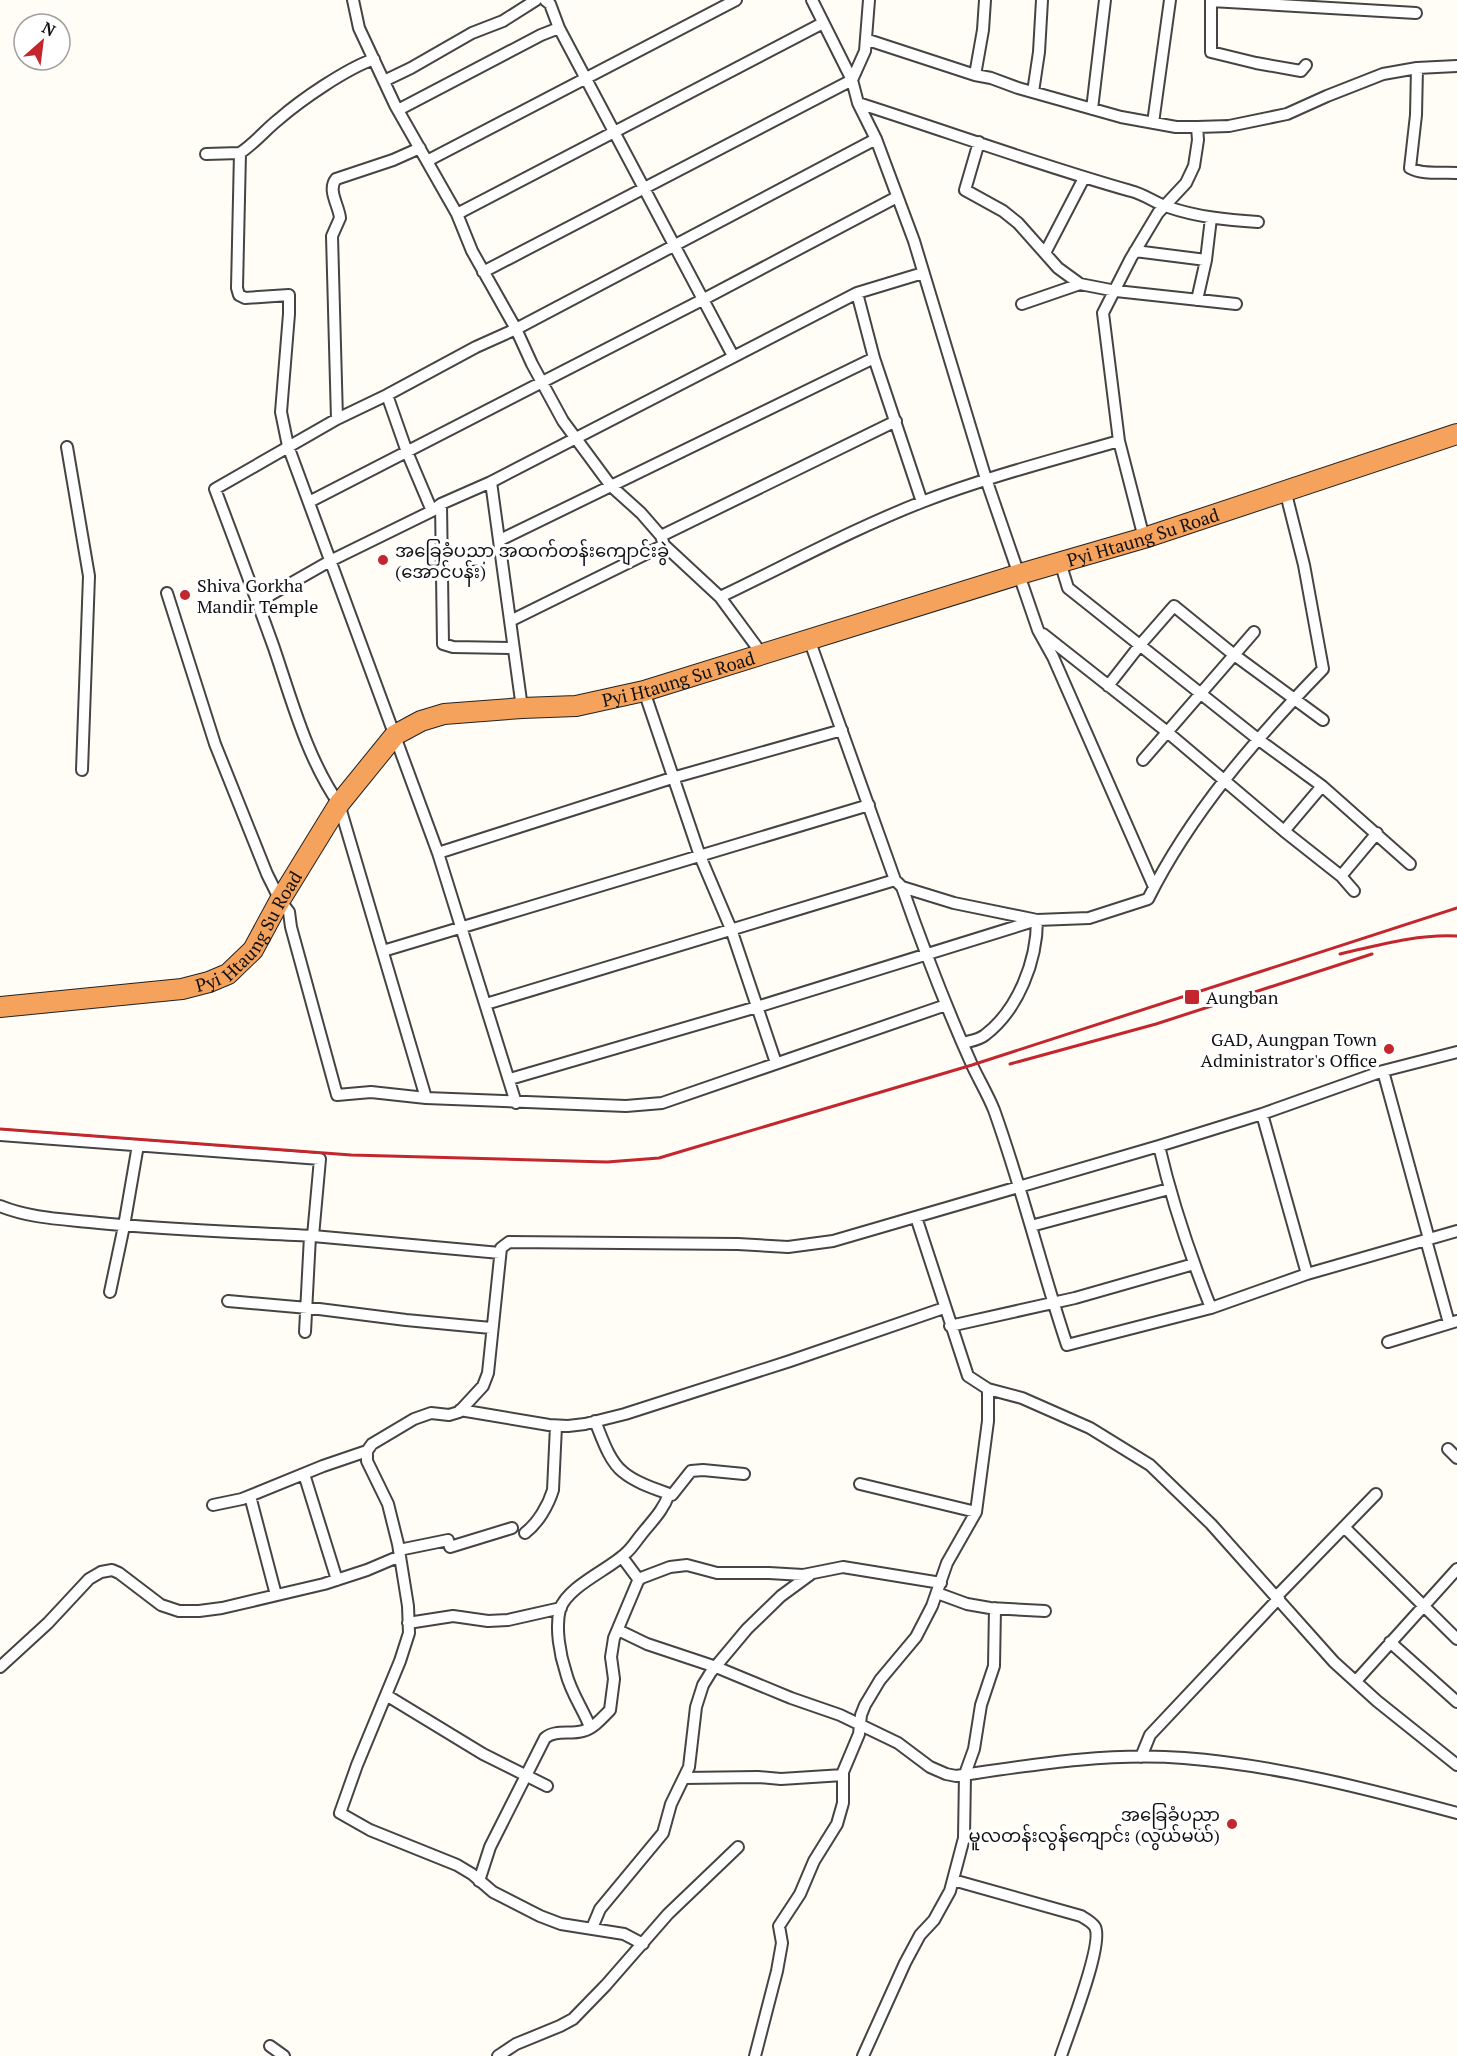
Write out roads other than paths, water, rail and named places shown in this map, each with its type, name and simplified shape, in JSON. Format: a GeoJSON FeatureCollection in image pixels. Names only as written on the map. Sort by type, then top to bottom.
{"type":"FeatureCollection","features":[{"type":"Feature","properties":{"kind":"highway","name":"Pyi Htaung Su Road"},"geometry":{"type":"LineString","coordinates":[[0,1007],[182,989],[228,974],[253,950],[280,900],[339,804],[395,735],[422,721],[444,714],[576,706],[644,690],[1144,538],[1457,434]]}},
{"type":"Feature","properties":{"kind":"street"},"geometry":{"type":"LineString","coordinates":[[353,0],[360,28],[398,110],[457,214],[472,251],[516,329],[563,421],[611,486],[641,513],[662,541],[720,597],[762,654]]}},
{"type":"Feature","properties":{"kind":"street"},"geometry":{"type":"LineString","coordinates":[[384,81],[472,33],[503,21],[524,3],[536,0]]}},
{"type":"Feature","properties":{"kind":"street"},"geometry":{"type":"LineString","coordinates":[[545,0],[550,4],[560,28],[733,356]]}},
{"type":"Feature","properties":{"kind":"street"},"geometry":{"type":"LineString","coordinates":[[427,160],[736,0]]}},
{"type":"Feature","properties":{"kind":"street"},"geometry":{"type":"LineString","coordinates":[[812,0],[852,80],[858,103],[876,139],[914,241],[986,479],[1038,630],[1053,657],[1154,886]]}},
{"type":"Feature","properties":{"kind":"street"},"geometry":{"type":"LineString","coordinates":[[483,272],[852,80],[860,65],[867,40],[869,0]]}},
{"type":"Feature","properties":{"kind":"street"},"geometry":{"type":"LineString","coordinates":[[975,75],[983,30],[985,0]]}},
{"type":"Feature","properties":{"kind":"street"},"geometry":{"type":"LineString","coordinates":[[1033,92],[1039,52],[1042,0]]}},
{"type":"Feature","properties":{"kind":"street"},"geometry":{"type":"LineString","coordinates":[[1092,109],[1105,0]]}},
{"type":"Feature","properties":{"kind":"street"},"geometry":{"type":"LineString","coordinates":[[1153,123],[1170,0]]}},
{"type":"Feature","properties":{"kind":"street"},"geometry":{"type":"LineString","coordinates":[[1306,65],[1300,71],[1211,52],[1211,0],[1416,13]]}},
{"type":"Feature","properties":{"kind":"street"},"geometry":{"type":"LineString","coordinates":[[457,214],[823,23]]}},
{"type":"Feature","properties":{"kind":"street"},"geometry":{"type":"LineString","coordinates":[[398,110],[541,35],[560,28]]}},
{"type":"Feature","properties":{"kind":"street"},"geometry":{"type":"LineString","coordinates":[[867,40],[1092,109],[1176,127],[1230,126],[1287,114],[1383,74],[1417,68],[1457,66]]}},
{"type":"Feature","properties":{"kind":"street"},"geometry":{"type":"LineString","coordinates":[[206,154],[240,153],[278,119],[356,65],[374,59]]}},
{"type":"Feature","properties":{"kind":"street"},"geometry":{"type":"LineString","coordinates":[[1417,68],[1416,115],[1410,168],[1426,172],[1457,172]]}},
{"type":"Feature","properties":{"kind":"street"},"geometry":{"type":"LineString","coordinates":[[858,103],[1084,178],[1135,192],[1188,214],[1258,222]]}},
{"type":"Feature","properties":{"kind":"street"},"geometry":{"type":"LineString","coordinates":[[1144,538],[1119,441],[1103,313],[1158,213],[1186,183],[1194,166],[1198,140],[1197,127]]}},
{"type":"Feature","properties":{"kind":"street"},"geometry":{"type":"LineString","coordinates":[[426,1098],[339,804],[325,783],[302,731],[258,602],[215,489],[337,420],[476,347],[516,329],[876,139]]}},
{"type":"Feature","properties":{"kind":"street"},"geometry":{"type":"LineString","coordinates":[[979,142],[965,190],[1003,210],[1018,223],[1058,268],[1080,284],[1116,291],[1236,304]]}},
{"type":"Feature","properties":{"kind":"street"},"geometry":{"type":"LineString","coordinates":[[337,420],[332,236],[340,218],[332,183],[336,179],[393,160],[420,148]]}},
{"type":"Feature","properties":{"kind":"street"},"geometry":{"type":"LineString","coordinates":[[240,153],[237,288],[239,295],[245,298],[289,295],[280,412],[288,446],[438,853],[516,1103]]}},
{"type":"Feature","properties":{"kind":"street"},"geometry":{"type":"LineString","coordinates":[[1044,253],[1084,178]]}},
{"type":"Feature","properties":{"kind":"street"},"geometry":{"type":"LineString","coordinates":[[309,502],[897,197]]}},
{"type":"Feature","properties":{"kind":"street"},"geometry":{"type":"LineString","coordinates":[[1197,300],[1206,260],[1211,218]]}},
{"type":"Feature","properties":{"kind":"street"},"geometry":{"type":"LineString","coordinates":[[1136,251],[1206,260]]}},
{"type":"Feature","properties":{"kind":"street"},"geometry":{"type":"LineString","coordinates":[[258,602],[330,561],[432,511],[441,504],[490,482],[856,293],[923,273]]}},
{"type":"Feature","properties":{"kind":"street"},"geometry":{"type":"LineString","coordinates":[[1022,304],[1080,284]]}},
{"type":"Feature","properties":{"kind":"street"},"geometry":{"type":"LineString","coordinates":[[856,293],[874,358],[922,502]]}},
{"type":"Feature","properties":{"kind":"street"},"geometry":{"type":"LineString","coordinates":[[500,540],[874,358]]}},
{"type":"Feature","properties":{"kind":"street"},"geometry":{"type":"LineString","coordinates":[[387,395],[407,452],[432,511]]}},
{"type":"Feature","properties":{"kind":"street"},"geometry":{"type":"LineString","coordinates":[[510,621],[896,421]]}},
{"type":"Feature","properties":{"kind":"street"},"geometry":{"type":"LineString","coordinates":[[720,597],[878,520],[922,502],[986,479],[1119,441]]}},
{"type":"Feature","properties":{"kind":"street"},"geometry":{"type":"LineString","coordinates":[[67,447],[88,576],[82,770]]}},
{"type":"Feature","properties":{"kind":"street"},"geometry":{"type":"LineString","coordinates":[[490,482],[522,708]]}},
{"type":"Feature","properties":{"kind":"street"},"geometry":{"type":"LineString","coordinates":[[486,1004],[731,929],[898,884],[954,903],[1036,920],[1089,918],[1148,899],[1200,810],[1294,699],[1323,669],[1304,565],[1285,490]]}},
{"type":"Feature","properties":{"kind":"street"},"geometry":{"type":"LineString","coordinates":[[441,504],[443,644],[512,648]]}},
{"type":"Feature","properties":{"kind":"street"},"geometry":{"type":"LineString","coordinates":[[1060,562],[1068,588],[1260,740],[1322,786],[1410,864]]}},
{"type":"Feature","properties":{"kind":"street"},"geometry":{"type":"LineString","coordinates":[[167,593],[214,744],[267,874],[289,912],[291,927],[337,1095],[371,1092],[426,1098],[516,1103],[626,1106],[662,1103],[946,1005]]}},
{"type":"Feature","properties":{"kind":"street"},"geometry":{"type":"LineString","coordinates":[[1108,686],[1174,606],[1233,654],[1323,720]]}},
{"type":"Feature","properties":{"kind":"street"},"geometry":{"type":"LineString","coordinates":[[1038,630],[1167,730],[1284,831],[1341,876],[1354,891]]}},
{"type":"Feature","properties":{"kind":"street"},"geometry":{"type":"LineString","coordinates":[[1143,760],[1254,632]]}},
{"type":"Feature","properties":{"kind":"street"},"geometry":{"type":"LineString","coordinates":[[809,639],[898,884],[946,1005],[992,1107],[1020,1186],[1067,1345],[1211,1308],[1307,1274],[1457,1231]]}},
{"type":"Feature","properties":{"kind":"street"},"geometry":{"type":"LineString","coordinates":[[644,690],[672,778],[700,856],[731,929],[776,1064]]}},
{"type":"Feature","properties":{"kind":"street"},"geometry":{"type":"LineString","coordinates":[[438,853],[672,778],[842,730]]}},
{"type":"Feature","properties":{"kind":"street"},"geometry":{"type":"LineString","coordinates":[[1284,831],[1322,786]]}},
{"type":"Feature","properties":{"kind":"street"},"geometry":{"type":"LineString","coordinates":[[383,951],[868,805]]}},
{"type":"Feature","properties":{"kind":"street"},"geometry":{"type":"LineString","coordinates":[[1341,876],[1377,833]]}},
{"type":"Feature","properties":{"kind":"street"},"geometry":{"type":"LineString","coordinates":[[510,1079],[757,1007],[1036,920]]}},
{"type":"Feature","properties":{"kind":"street"},"geometry":{"type":"LineString","coordinates":[[963,1043],[983,1037],[1002,1019],[1015,999],[1032,957],[1037,936],[1036,920]]}},
{"type":"Feature","properties":{"kind":"street"},"geometry":{"type":"LineString","coordinates":[[213,1505],[250,1496],[367,1451],[372,1444],[414,1419],[431,1413],[448,1414],[460,1410],[476,1394],[488,1373],[500,1253],[501,1248],[509,1242],[738,1244],[788,1247],[832,1241],[1159,1146],[1262,1114],[1383,1071],[1457,1053]]}},
{"type":"Feature","properties":{"kind":"street"},"geometry":{"type":"LineString","coordinates":[[1383,1071],[1427,1240],[1453,1322],[1388,1342]]}},
{"type":"Feature","properties":{"kind":"street"},"geometry":{"type":"LineString","coordinates":[[1262,1114],[1307,1274]]}},
{"type":"Feature","properties":{"kind":"street"},"geometry":{"type":"LineString","coordinates":[[0,1135],[320,1159],[305,1332]]}},
{"type":"Feature","properties":{"kind":"street"},"geometry":{"type":"LineString","coordinates":[[110,1292],[138,1145]]}},
{"type":"Feature","properties":{"kind":"street"},"geometry":{"type":"LineString","coordinates":[[1159,1146],[1169,1189],[1211,1308]]}},
{"type":"Feature","properties":{"kind":"street"},"geometry":{"type":"LineString","coordinates":[[1031,1226],[1169,1189]]}},
{"type":"Feature","properties":{"kind":"street"},"geometry":{"type":"LineString","coordinates":[[0,1206],[38,1217],[124,1226],[312,1236],[500,1253]]}},
{"type":"Feature","properties":{"kind":"street"},"geometry":{"type":"LineString","coordinates":[[916,1217],[968,1376],[988,1389],[1022,1398],[1090,1428],[1150,1465],[1211,1524],[1335,1662],[1457,1765]]}},
{"type":"Feature","properties":{"kind":"street"},"geometry":{"type":"LineString","coordinates":[[950,1326],[1053,1303],[1194,1264]]}},
{"type":"Feature","properties":{"kind":"street"},"geometry":{"type":"LineString","coordinates":[[228,1301],[491,1328]]}},
{"type":"Feature","properties":{"kind":"street"},"geometry":{"type":"LineString","coordinates":[[460,1410],[556,1426],[595,1421],[625,1414],[790,1361],[945,1308]]}},
{"type":"Feature","properties":{"kind":"street"},"geometry":{"type":"LineString","coordinates":[[755,2056],[777,1971],[782,1943],[779,1926],[800,1894],[814,1861],[837,1824],[843,1803],[843,1775],[859,1734],[861,1715],[865,1705],[880,1680],[916,1637],[939,1588],[946,1563],[976,1512],[988,1421],[988,1389]]}},
{"type":"Feature","properties":{"kind":"street"},"geometry":{"type":"LineString","coordinates":[[595,1421],[606,1447],[623,1472],[669,1494],[672,1495],[691,1471],[744,1474]]}},
{"type":"Feature","properties":{"kind":"street"},"geometry":{"type":"LineString","coordinates":[[525,1533],[544,1510],[553,1490],[556,1426]]}},
{"type":"Feature","properties":{"kind":"street"},"geometry":{"type":"LineString","coordinates":[[1448,1449],[1457,1458]]}},
{"type":"Feature","properties":{"kind":"street"},"geometry":{"type":"LineString","coordinates":[[367,1451],[367,1461],[388,1504],[400,1553],[408,1606],[409,1633],[340,1813],[370,1830],[457,1865],[472,1874],[493,1892],[540,1916],[561,1924],[624,1934],[643,1944]]}},
{"type":"Feature","properties":{"kind":"street"},"geometry":{"type":"LineString","coordinates":[[304,1474],[337,1580]]}},
{"type":"Feature","properties":{"kind":"street"},"geometry":{"type":"LineString","coordinates":[[860,1484],[976,1512]]}},
{"type":"Feature","properties":{"kind":"street"},"geometry":{"type":"LineString","coordinates":[[590,1727],[583,1708],[572,1692],[566,1673],[559,1628],[561,1608],[577,1589],[622,1557],[665,1506],[669,1494]]}},
{"type":"Feature","properties":{"kind":"street"},"geometry":{"type":"LineString","coordinates":[[1140,1757],[1150,1735],[1376,1494]]}},
{"type":"Feature","properties":{"kind":"street"},"geometry":{"type":"LineString","coordinates":[[250,1496],[276,1595]]}},
{"type":"Feature","properties":{"kind":"street"},"geometry":{"type":"LineString","coordinates":[[1344,1527],[1457,1639]]}},
{"type":"Feature","properties":{"kind":"street"},"geometry":{"type":"LineString","coordinates":[[0,1666],[48,1623],[89,1579],[101,1572],[112,1570],[120,1573],[161,1605],[179,1611],[222,1608],[337,1580],[367,1570],[400,1553],[448,1540],[450,1547],[512,1528]]}},
{"type":"Feature","properties":{"kind":"street"},"geometry":{"type":"LineString","coordinates":[[622,1557],[639,1580]]}},
{"type":"Feature","properties":{"kind":"street"},"geometry":{"type":"LineString","coordinates":[[479,1881],[490,1847],[545,1738],[550,1734],[583,1731],[610,1710],[614,1679],[611,1657],[618,1630],[639,1580],[670,1568],[687,1565],[717,1573],[803,1575],[843,1567],[939,1588],[967,1604],[1044,1611]]}},
{"type":"Feature","properties":{"kind":"street"},"geometry":{"type":"LineString","coordinates":[[1356,1681],[1457,1569]]}},
{"type":"Feature","properties":{"kind":"street"},"geometry":{"type":"LineString","coordinates":[[592,1928],[600,1909],[663,1833],[671,1804],[689,1767],[696,1707],[703,1685],[732,1645],[747,1629],[781,1596],[811,1574]]}},
{"type":"Feature","properties":{"kind":"street"},"geometry":{"type":"LineString","coordinates":[[408,1623],[453,1616],[488,1621],[508,1620],[561,1608]]}},
{"type":"Feature","properties":{"kind":"street"},"geometry":{"type":"LineString","coordinates":[[863,2056],[905,1963],[920,1935],[934,1920],[950,1891],[964,1838],[965,1774],[974,1749],[981,1705],[994,1666],[995,1608]]}},
{"type":"Feature","properties":{"kind":"street"},"geometry":{"type":"LineString","coordinates":[[618,1630],[680,1656],[716,1667],[791,1698],[840,1715],[898,1743],[930,1767],[945,1774],[956,1776],[1112,1757],[1182,1758],[1276,1771],[1340,1783],[1457,1813]]}},
{"type":"Feature","properties":{"kind":"street"},"geometry":{"type":"LineString","coordinates":[[1390,1642],[1457,1702]]}},
{"type":"Feature","properties":{"kind":"street"},"geometry":{"type":"LineString","coordinates":[[386,1695],[483,1754],[547,1786]]}},
{"type":"Feature","properties":{"kind":"street"},"geometry":{"type":"LineString","coordinates":[[684,1778],[781,1779],[843,1775]]}},
{"type":"Feature","properties":{"kind":"street"},"geometry":{"type":"LineString","coordinates":[[498,2056],[516,2044],[573,2019],[668,1914],[738,1847]]}},
{"type":"Feature","properties":{"kind":"street"},"geometry":{"type":"LineString","coordinates":[[953,1880],[1081,1916],[1095,1927],[1098,1936],[1096,1947],[1061,2056]]}},
{"type":"Feature","properties":{"kind":"street"},"geometry":{"type":"LineString","coordinates":[[270,2046],[284,2056]]}},
{"type":"Feature","properties":{"kind":"railway"},"geometry":{"type":"LineString","coordinates":[[0,1129],[351,1155],[607,1162],[659,1158],[972,1065],[1457,908]]}},
{"type":"Feature","properties":{"kind":"railway"},"geometry":{"type":"LineString","coordinates":[[1340,954],[1413,938],[1457,936]]}},
{"type":"Feature","properties":{"kind":"railway"},"geometry":{"type":"LineString","coordinates":[[1010,1064],[1156,1024],[1372,954]]}},
{"type":"Feature","properties":{"kind":"place","name":"အခြေခံပညာ အထက်တန်းကျောင်းခွဲ (အောင်ပန်း)"},"geometry":{"type":"Point","coordinates":[383,560]}},
{"type":"Feature","properties":{"kind":"place","name":"Shiva Gorkha Mandir Temple"},"geometry":{"type":"Point","coordinates":[185,595]}},
{"type":"Feature","properties":{"kind":"place","name":"Aungban"},"geometry":{"type":"Point","coordinates":[1192,997]}},
{"type":"Feature","properties":{"kind":"place","name":"GAD, Aungpan Town Administrator's Office"},"geometry":{"type":"Point","coordinates":[1389,1049]}},
{"type":"Feature","properties":{"kind":"place","name":"အခြေခံပညာ မူလတန်းလွန်ကျောင်း (လွယ်မယ်)"},"geometry":{"type":"Point","coordinates":[1232,1824]}}]}
